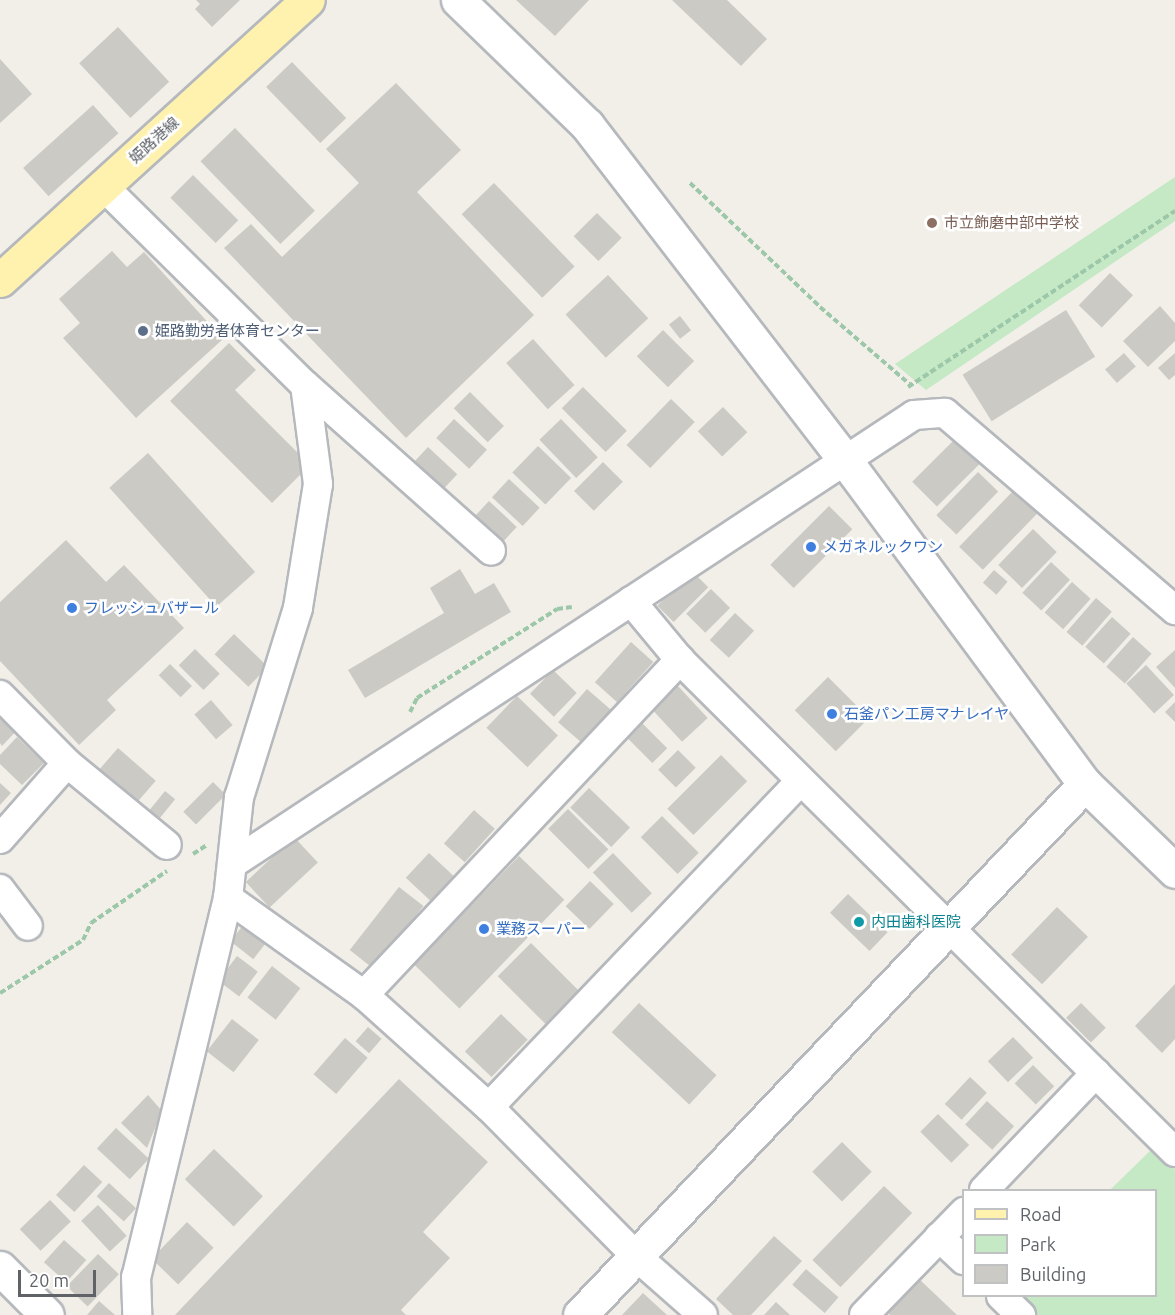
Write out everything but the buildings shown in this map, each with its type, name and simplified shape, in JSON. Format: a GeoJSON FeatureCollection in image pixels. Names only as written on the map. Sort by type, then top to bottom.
{"type":"FeatureCollection","features":[{"type":"Feature","properties":{"kind":"main road","name":"姫路港線"},"geometry":{"type":"LineString","coordinates":[[0,280],[308,0]]}},
{"type":"Feature","properties":{"kind":"street"},"geometry":{"type":"LineString","coordinates":[[458,0],[587,125],[845,460],[1085,784],[1175,871]]}},
{"type":"Feature","properties":{"kind":"street"},"geometry":{"type":"LineString","coordinates":[[103,186],[304,385],[491,551]]}},
{"type":"Feature","properties":{"kind":"street"},"geometry":{"type":"LineString","coordinates":[[137,1315],[136,1277],[228,898],[235,862],[239,797],[298,608],[318,484],[304,385]]}},
{"type":"Feature","properties":{"kind":"street"},"geometry":{"type":"LineString","coordinates":[[235,862],[914,415],[945,413],[1172,602]]}},
{"type":"Feature","properties":{"kind":"street"},"geometry":{"type":"LineString","coordinates":[[631,601],[680,660],[948,930],[1175,1152]]}},
{"type":"Feature","properties":{"kind":"street"},"geometry":{"type":"LineString","coordinates":[[364,995],[680,660]]}},
{"type":"Feature","properties":{"kind":"street"},"geometry":{"type":"LineString","coordinates":[[0,695],[67,763],[175,857]]}},
{"type":"Feature","properties":{"kind":"street"},"geometry":{"type":"LineString","coordinates":[[0,839],[67,763]]}},
{"type":"Feature","properties":{"kind":"street"},"geometry":{"type":"LineString","coordinates":[[489,1107],[801,781]]}},
{"type":"Feature","properties":{"kind":"street"},"geometry":{"type":"LineString","coordinates":[[580,1315],[1085,784]]}},
{"type":"Feature","properties":{"kind":"street"},"geometry":{"type":"LineString","coordinates":[[0,889],[28,926]]}},
{"type":"Feature","properties":{"kind":"street"},"geometry":{"type":"LineString","coordinates":[[228,898],[364,995],[489,1107],[636,1256],[703,1315]]}},
{"type":"Feature","properties":{"kind":"street"},"geometry":{"type":"LineString","coordinates":[[986,1189],[1096,1073]]}},
{"type":"Feature","properties":{"kind":"street"},"geometry":{"type":"LineString","coordinates":[[864,1315],[962,1213]]}},
{"type":"Feature","properties":{"kind":"street"},"geometry":{"type":"LineString","coordinates":[[939,1237],[962,1259]]}},
{"type":"Feature","properties":{"kind":"street"},"geometry":{"type":"LineString","coordinates":[[0,1268],[47,1315]]}},
{"type":"Feature","properties":{"kind":"street"},"geometry":{"type":"LineString","coordinates":[[1001,1297],[1021,1315]]}},
{"type":"Feature","properties":{"kind":"path"},"geometry":{"type":"LineString","coordinates":[[690,183],[820,307],[945,413]]}},
{"type":"Feature","properties":{"kind":"path"},"geometry":{"type":"LineString","coordinates":[[901,391],[1175,211]]}},
{"type":"Feature","properties":{"kind":"path"},"geometry":{"type":"LineString","coordinates":[[0,993],[83,940],[91,923],[175,857],[237,826]]}},
{"type":"Feature","properties":{"kind":"green space"},"geometry":{"type":"Polygon","coordinates":[[[1175,177],[1175,221],[926,390],[895,364],[1175,177]]]}},
{"type":"Feature","properties":{"kind":"green space"},"geometry":{"type":"Polygon","coordinates":[[[1154,1147],[1175,1169],[1175,1315],[1035,1315],[1016,1297],[1157,1297],[1157,1189],[1111,1189],[1154,1147]]]}},
{"type":"Feature","properties":{"kind":"place","name":"市立飾磨中部中学校"},"geometry":{"type":"Point","coordinates":[932,223]}},
{"type":"Feature","properties":{"kind":"place","name":"姫路勤労者体育センター"},"geometry":{"type":"Point","coordinates":[143,331]}},
{"type":"Feature","properties":{"kind":"place","name":"メガネルックワン"},"geometry":{"type":"Point","coordinates":[811,547]}},
{"type":"Feature","properties":{"kind":"place","name":"フレッシュバザール"},"geometry":{"type":"Point","coordinates":[72,608]}},
{"type":"Feature","properties":{"kind":"place","name":"石釜パン工房マナレイヤ"},"geometry":{"type":"Point","coordinates":[832,714]}},
{"type":"Feature","properties":{"kind":"place","name":"内田歯科医院"},"geometry":{"type":"Point","coordinates":[859,922]}},
{"type":"Feature","properties":{"kind":"place","name":"業務スーパー"},"geometry":{"type":"Point","coordinates":[484,929]}}]}
